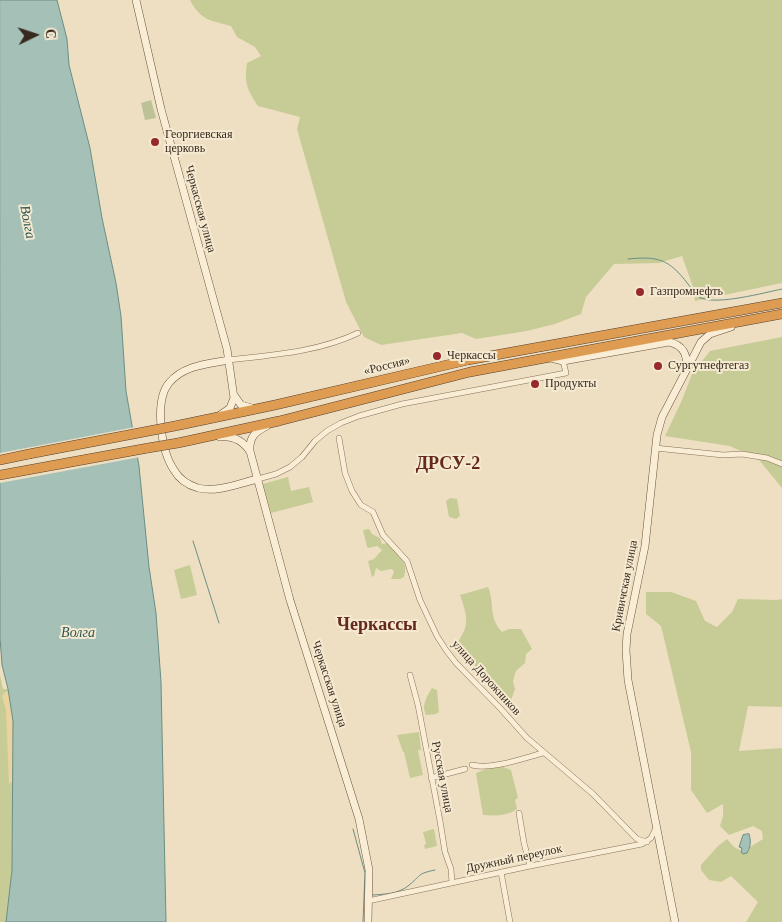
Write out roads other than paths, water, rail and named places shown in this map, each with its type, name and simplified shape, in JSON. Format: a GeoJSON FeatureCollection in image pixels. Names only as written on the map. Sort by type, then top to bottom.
{"type":"FeatureCollection","features":[{"type":"Feature","properties":{"kind":"highway","name":"«Россия»"},"geometry":{"type":"LineString","coordinates":[[0,460],[275,406],[468,360],[782,302]]}},
{"type":"Feature","properties":{"kind":"highway","name":"«Россия»"},"geometry":{"type":"LineString","coordinates":[[279,420],[470,372],[782,314]]}},
{"type":"Feature","properties":{"kind":"highway"},"geometry":{"type":"LineString","coordinates":[[0,475],[178,443],[279,420]]}},
{"type":"Feature","properties":{"kind":"street","name":"Черкасская улица"},"geometry":{"type":"LineString","coordinates":[[136,0],[161,109],[229,360],[234,394]]}},
{"type":"Feature","properties":{"kind":"street","name":"Кривичская улица"},"geometry":{"type":"LineString","coordinates":[[675,922],[628,680],[627,628],[645,546],[655,448],[662,417],[705,337],[748,321]]}},
{"type":"Feature","properties":{"kind":"street"},"geometry":{"type":"LineString","coordinates":[[358,333],[343,340],[309,350],[229,360],[187,369],[174,378],[167,386],[160,406],[165,447],[174,471],[184,482],[204,489],[216,489],[276,474],[290,467],[319,438],[341,423],[402,404],[566,373],[563,361]]}},
{"type":"Feature","properties":{"kind":"street"},"geometry":{"type":"LineString","coordinates":[[551,358],[563,361],[671,342],[685,352],[687,361],[685,374]]}},
{"type":"Feature","properties":{"kind":"street"},"geometry":{"type":"LineString","coordinates":[[234,394],[238,402],[247,408],[275,406]]}},
{"type":"Feature","properties":{"kind":"street"},"geometry":{"type":"LineString","coordinates":[[188,423],[226,412],[232,405],[234,394]]}},
{"type":"Feature","properties":{"kind":"street","name":"Черкасская улица"},"geometry":{"type":"LineString","coordinates":[[279,420],[254,434],[250,442],[251,455],[290,600],[359,819],[368,865],[368,922]]}},
{"type":"Feature","properties":{"kind":"street"},"geometry":{"type":"LineString","coordinates":[[190,440],[230,437],[242,442],[251,455]]}},
{"type":"Feature","properties":{"kind":"street","name":"улица Дорожников"},"geometry":{"type":"LineString","coordinates":[[339,438],[345,473],[352,491],[361,505],[373,512],[382,535],[407,561],[420,600],[437,636],[456,664],[543,753],[593,794],[637,839],[647,842]]}},
{"type":"Feature","properties":{"kind":"street"},"geometry":{"type":"LineString","coordinates":[[655,448],[723,456],[742,454],[767,458],[782,464]]}},
{"type":"Feature","properties":{"kind":"street","name":"Русская улица"},"geometry":{"type":"LineString","coordinates":[[410,675],[418,706],[452,882]]}},
{"type":"Feature","properties":{"kind":"street"},"geometry":{"type":"LineString","coordinates":[[472,765],[478,767],[497,764],[543,753]]}},
{"type":"Feature","properties":{"kind":"street"},"geometry":{"type":"LineString","coordinates":[[431,778],[465,768]]}},
{"type":"Feature","properties":{"kind":"street"},"geometry":{"type":"LineString","coordinates":[[519,813],[530,866]]}},
{"type":"Feature","properties":{"kind":"street"},"geometry":{"type":"LineString","coordinates":[[647,842],[656,828]]}},
{"type":"Feature","properties":{"kind":"street","name":"Дружный переулок"},"geometry":{"type":"LineString","coordinates":[[368,901],[647,842]]}},
{"type":"Feature","properties":{"kind":"street"},"geometry":{"type":"LineString","coordinates":[[501,872],[510,922]]}},
{"type":"Feature","properties":{"kind":"water","name":"Волга"},"geometry":{"type":"Polygon","coordinates":[[[0,0],[57,0],[67,39],[69,65],[90,148],[116,283],[121,316],[126,391],[139,466],[149,567],[156,613],[161,682],[166,922],[6,922],[12,870],[13,721],[2,665],[0,638],[0,0]]]}},
{"type":"Feature","properties":{"kind":"water"},"geometry":{"type":"Polygon","coordinates":[[[749,834],[749,848],[747,853],[743,854],[741,852],[742,848],[739,847],[743,835],[749,834]]]}},
{"type":"Feature","properties":{"kind":"waterway"},"geometry":{"type":"LineString","coordinates":[[628,259],[647,258],[669,264],[697,296],[709,300],[741,298],[782,289]]}},
{"type":"Feature","properties":{"kind":"waterway"},"geometry":{"type":"LineString","coordinates":[[193,541],[219,623]]}},
{"type":"Feature","properties":{"kind":"waterway"},"geometry":{"type":"LineString","coordinates":[[353,829],[365,873],[363,922]]}},
{"type":"Feature","properties":{"kind":"waterway"},"geometry":{"type":"LineString","coordinates":[[373,895],[400,891],[422,874],[435,870]]}},
{"type":"Feature","properties":{"kind":"place","name":"Георгиевская церковь"},"geometry":{"type":"Point","coordinates":[155,142]}},
{"type":"Feature","properties":{"kind":"place","name":"Газпромнефть"},"geometry":{"type":"Point","coordinates":[640,292]}},
{"type":"Feature","properties":{"kind":"place","name":"Черкассы"},"geometry":{"type":"Point","coordinates":[437,356]}},
{"type":"Feature","properties":{"kind":"place","name":"Сургутнефтегаз"},"geometry":{"type":"Point","coordinates":[658,366]}},
{"type":"Feature","properties":{"kind":"place","name":"Продукты"},"geometry":{"type":"Point","coordinates":[535,384]}},
{"type":"Feature","properties":{"kind":"district","name":"ДРСУ-2"},"geometry":{"type":"Point","coordinates":[448,464]}},
{"type":"Feature","properties":{"kind":"district","name":"Черкассы"},"geometry":{"type":"Point","coordinates":[377,625]}}]}
